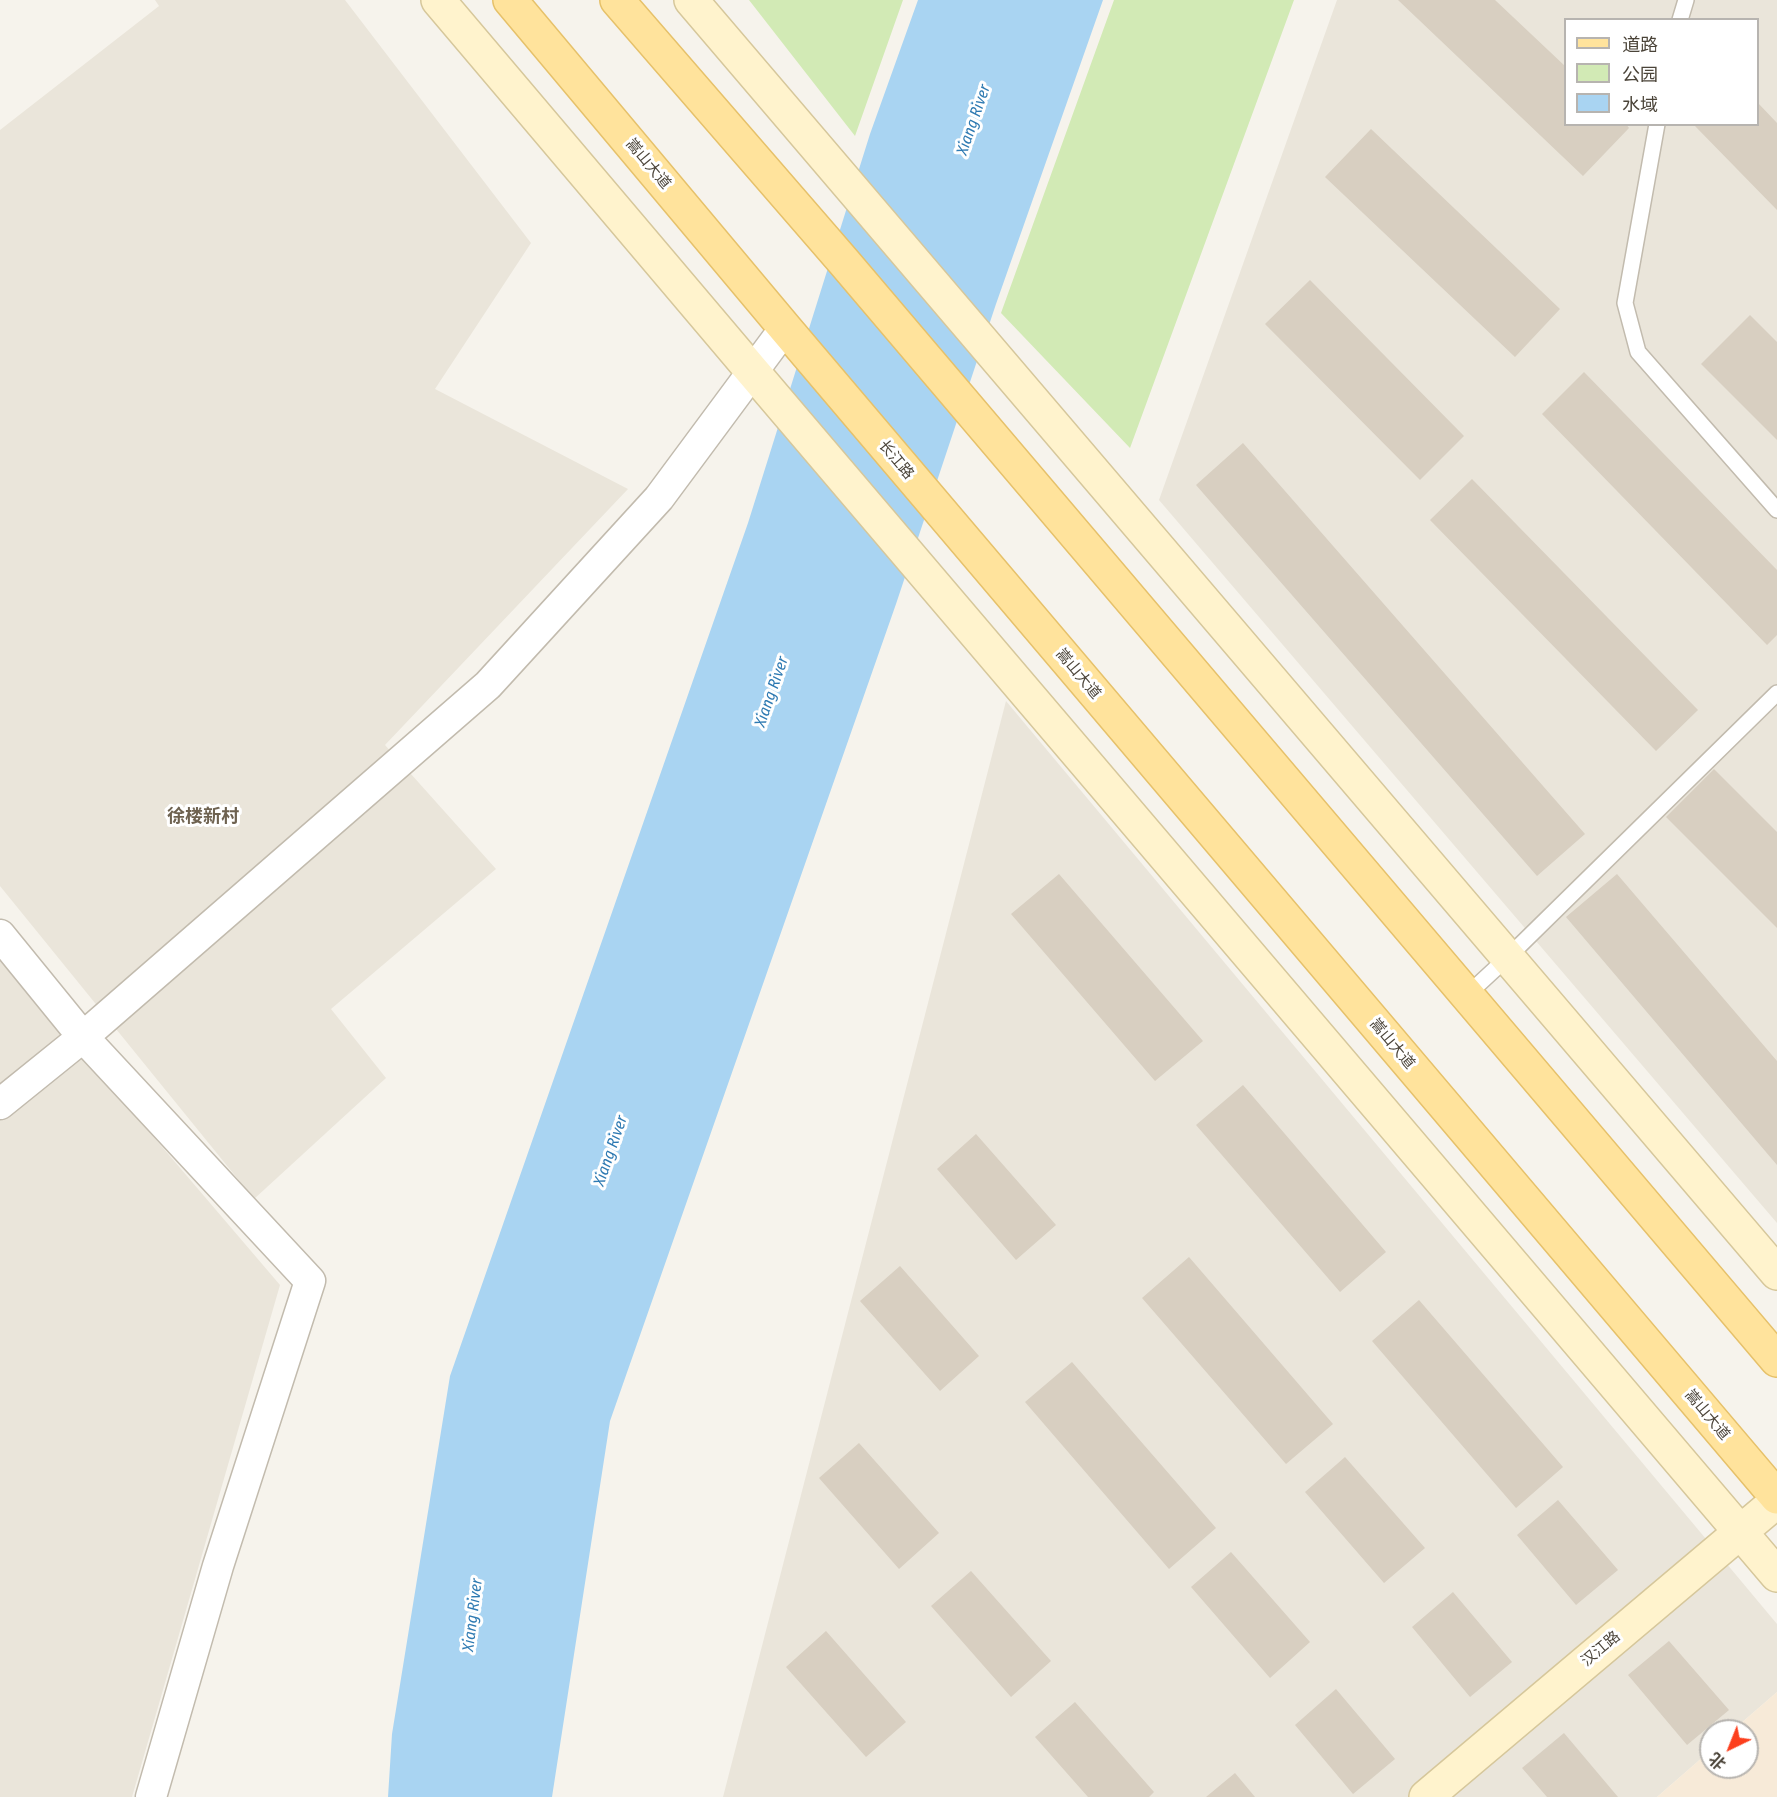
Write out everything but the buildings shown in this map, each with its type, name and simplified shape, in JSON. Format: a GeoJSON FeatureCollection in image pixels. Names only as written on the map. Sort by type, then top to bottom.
{"type":"FeatureCollection","features":[{"type":"Feature","properties":{"kind":"main road"},"geometry":{"type":"LineString","coordinates":[[438,0],[1777,1575]]}},
{"type":"Feature","properties":{"kind":"main road","name":"嵩山大道"},"geometry":{"type":"LineString","coordinates":[[510,0],[785,328]]}},
{"type":"Feature","properties":{"kind":"main road"},"geometry":{"type":"LineString","coordinates":[[617,0],[844,262],[1777,1360]]}},
{"type":"Feature","properties":{"kind":"main road"},"geometry":{"type":"LineString","coordinates":[[691,0],[1777,1273]]}},
{"type":"Feature","properties":{"kind":"main road","name":"长江路"},"geometry":{"type":"LineString","coordinates":[[785,328],[1008,591]]}},
{"type":"Feature","properties":{"kind":"main road","name":"嵩山大道"},"geometry":{"type":"LineString","coordinates":[[1008,591],[1777,1499]]}},
{"type":"Feature","properties":{"kind":"main road","name":"汉江路"},"geometry":{"type":"LineString","coordinates":[[1426,1797],[1741,1532],[1777,1499]]}},
{"type":"Feature","properties":{"kind":"street"},"geometry":{"type":"LineString","coordinates":[[0,1104],[82,1037],[488,685],[659,498],[785,328]]}},
{"type":"Feature","properties":{"kind":"street"},"geometry":{"type":"LineString","coordinates":[[0,935],[82,1037],[310,1281],[218,1566],[152,1797]]}},
{"type":"Feature","properties":{"kind":"lane"},"geometry":{"type":"LineString","coordinates":[[1681,18],[1686,0]]}},
{"type":"Feature","properties":{"kind":"lane"},"geometry":{"type":"LineString","coordinates":[[1657,126],[1625,303],[1638,352],[1777,510]]}},
{"type":"Feature","properties":{"kind":"lane"},"geometry":{"type":"LineString","coordinates":[[1467,995],[1777,693]]}},
{"type":"Feature","properties":{"kind":"shaded area"},"geometry":{"type":"Polygon","coordinates":[[[155,0],[345,0],[531,243],[435,389],[628,489],[385,745],[496,869],[331,1009],[386,1078],[254,1199],[0,886],[0,130],[159,6],[155,0]]]}},
{"type":"Feature","properties":{"kind":"shaded area"},"geometry":{"type":"Polygon","coordinates":[[[1337,0],[1777,0],[1777,1223],[1159,500],[1337,0]]]}},
{"type":"Feature","properties":{"kind":"shaded area"},"geometry":{"type":"Polygon","coordinates":[[[1006,701],[1777,1624],[1777,1692],[1746,1719],[1699,1719],[1699,1760],[1657,1797],[723,1797],[1006,701]]]}},
{"type":"Feature","properties":{"kind":"shaded area"},"geometry":{"type":"Polygon","coordinates":[[[0,957],[280,1285],[132,1797],[0,1797],[0,957]]]}},
{"type":"Feature","properties":{"kind":"shaded area"},"geometry":{"type":"Polygon","coordinates":[[[1777,1692],[1777,1797],[1657,1797],[1699,1760],[1699,1779],[1759,1779],[1759,1719],[1746,1719],[1777,1692]]]}},
{"type":"Feature","properties":{"kind":"green space"},"geometry":{"type":"Polygon","coordinates":[[[749,0],[903,0],[855,136],[749,0]]]}},
{"type":"Feature","properties":{"kind":"green space"},"geometry":{"type":"Polygon","coordinates":[[[1114,0],[1294,0],[1130,448],[1001,313],[1114,0]]]}},
{"type":"Feature","properties":{"kind":"water","name":"Xiang River"},"geometry":{"type":"Polygon","coordinates":[[[918,0],[1103,0],[996,304],[896,604],[610,1421],[552,1797],[388,1797],[392,1734],[450,1376],[748,523],[870,134],[918,0]]]}},
{"type":"Feature","properties":{"kind":"district","name":"徐楼新村"},"geometry":{"type":"Point","coordinates":[203,817]}}]}
